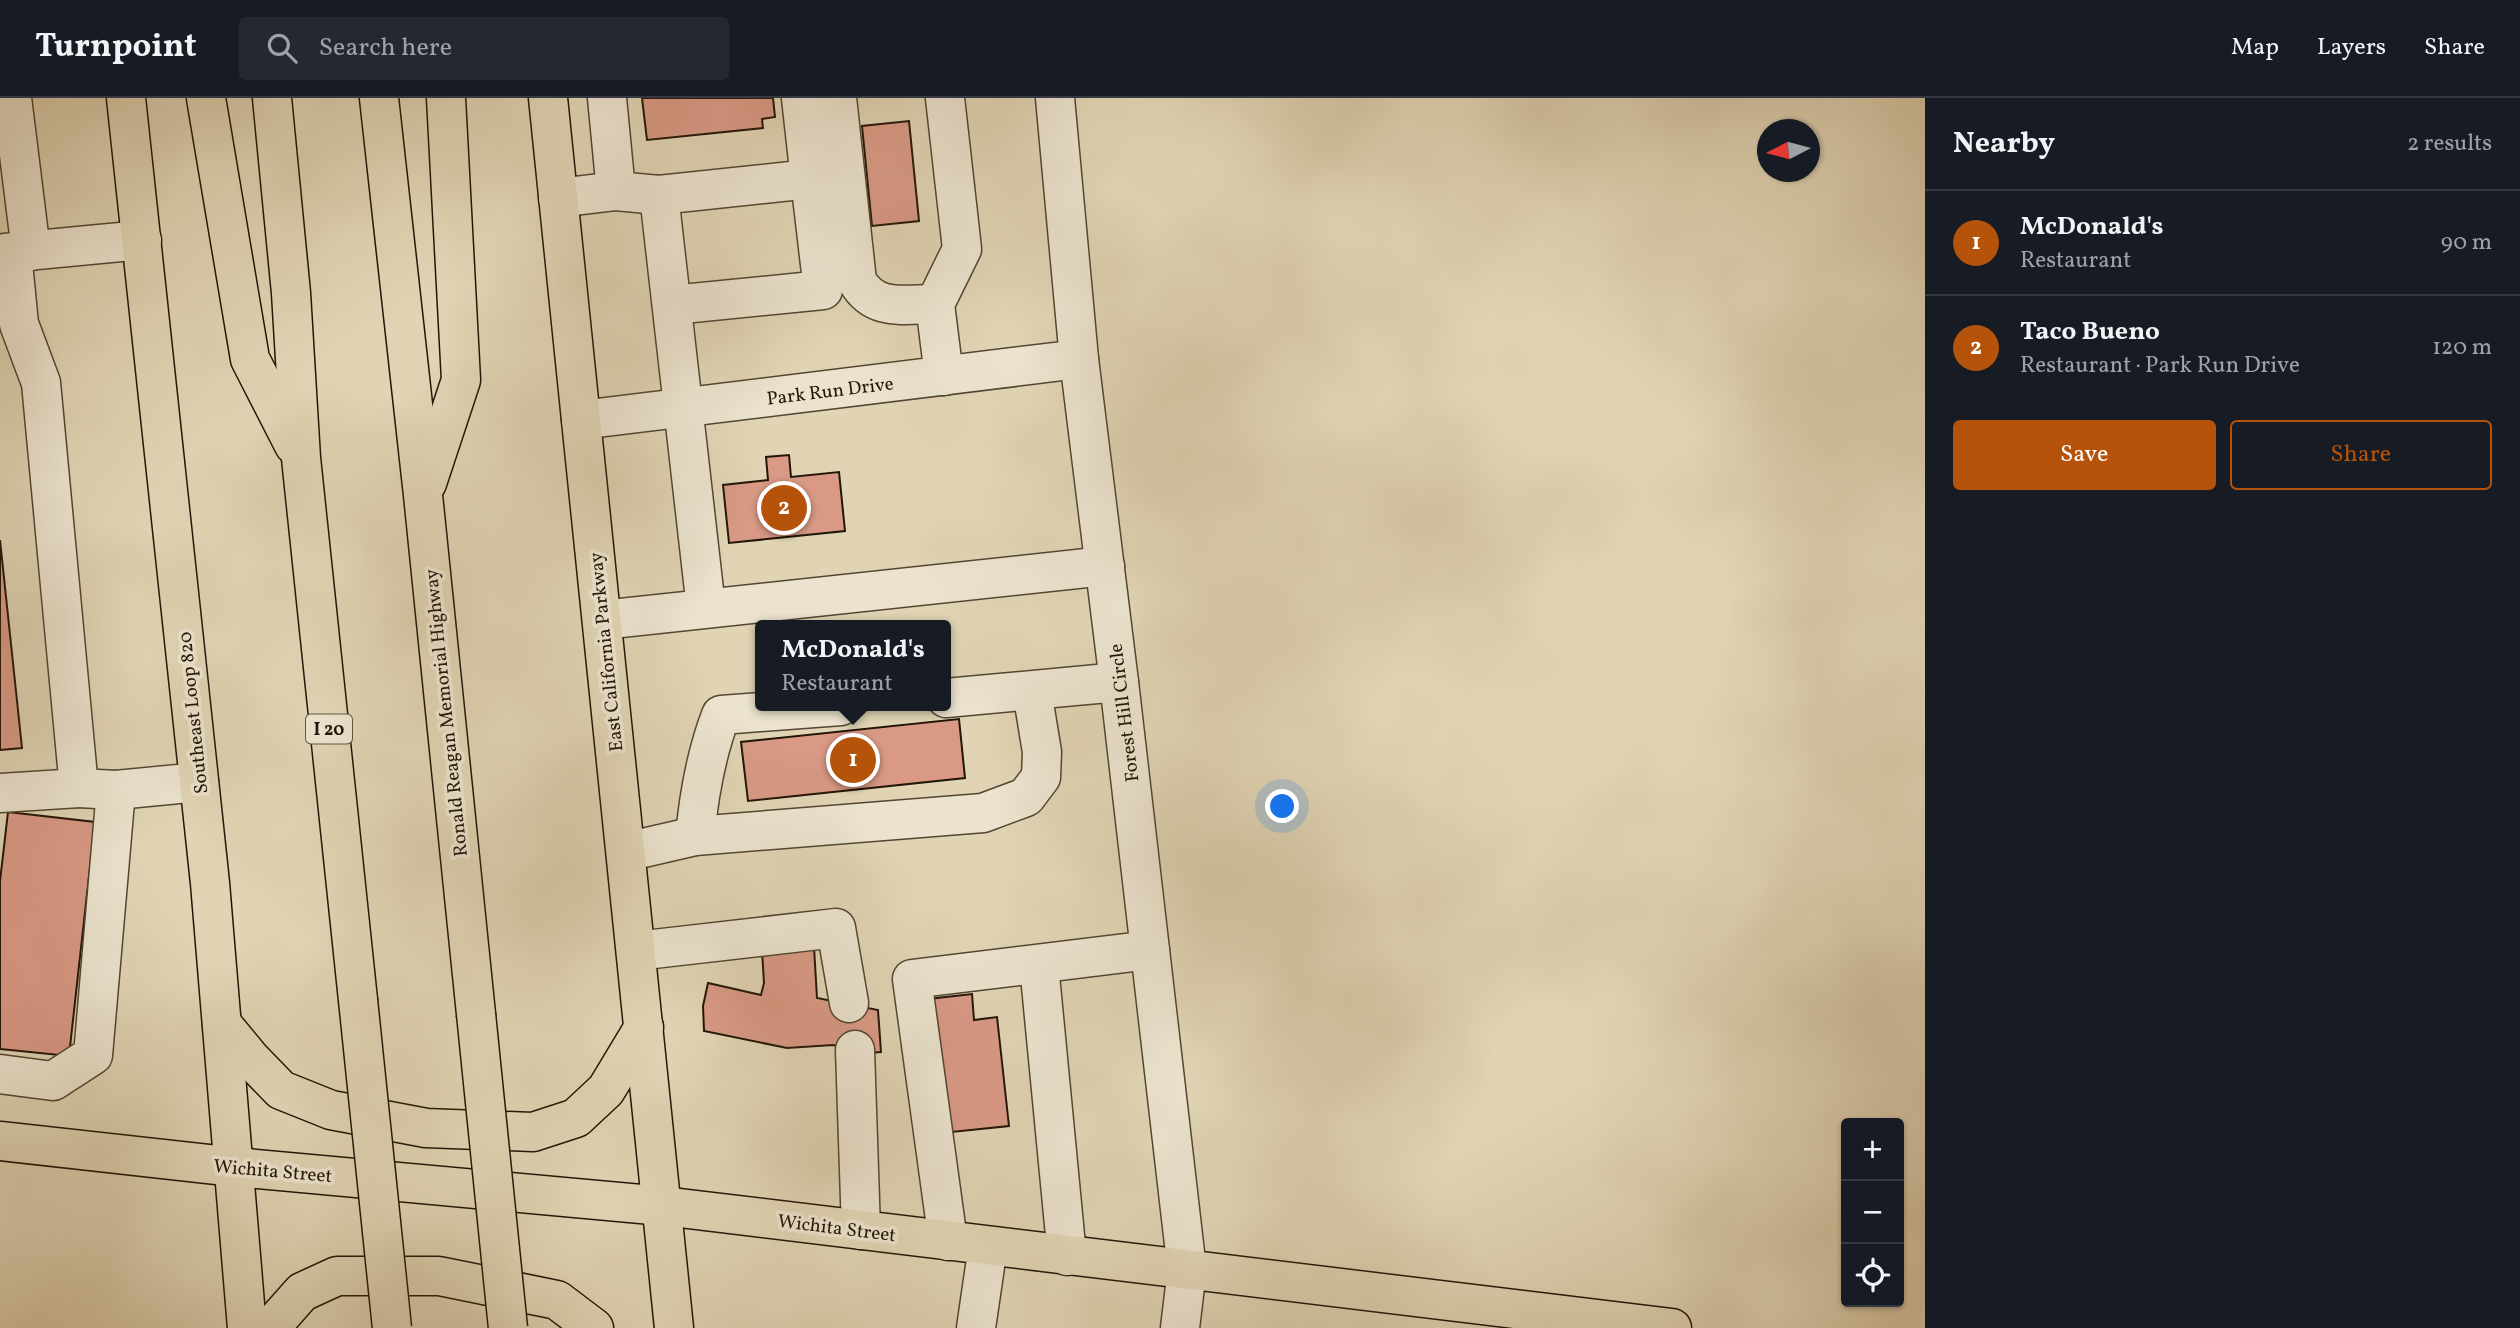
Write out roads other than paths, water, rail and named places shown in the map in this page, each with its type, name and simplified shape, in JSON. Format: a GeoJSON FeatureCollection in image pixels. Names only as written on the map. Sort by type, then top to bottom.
{"type":"FeatureCollection","features":[{"type":"Feature","properties":{"kind":"main road","name":"Southeast Loop 820"},"geometry":{"type":"LineString","coordinates":[[126,98],[199,782],[235,1167],[247,1328]]}},
{"type":"Feature","properties":{"kind":"main road"},"geometry":{"type":"LineString","coordinates":[[206,98],[250,359],[301,458]]}},
{"type":"Feature","properties":{"kind":"main road","name":"I 20"},"geometry":{"type":"LineString","coordinates":[[272,98],[291,293],[301,458],[392,1328]]}},
{"type":"Feature","properties":{"kind":"main road","name":"Ronald Reagan Memorial Highway"},"geometry":{"type":"LineString","coordinates":[[379,98],[423,495],[508,1328]]}},
{"type":"Feature","properties":{"kind":"main road"},"geometry":{"type":"LineString","coordinates":[[423,495],[461,380],[446,98]]}},
{"type":"Feature","properties":{"kind":"main road","name":"East California Parkway"},"geometry":{"type":"LineString","coordinates":[[548,98],[663,1206]]}},
{"type":"Feature","properties":{"kind":"main road"},"geometry":{"type":"LineString","coordinates":[[222,1024],[281,1090],[331,1110],[426,1129],[533,1132],[576,1118],[606,1090],[644,1027]]}},
{"type":"Feature","properties":{"kind":"main road","name":"Wichita Street"},"geometry":{"type":"LineString","coordinates":[[0,1141],[235,1167],[663,1206],[1672,1328]]}},
{"type":"Feature","properties":{"kind":"main road"},"geometry":{"type":"LineString","coordinates":[[663,1206],[674,1328]]}},
{"type":"Feature","properties":{"kind":"main road"},"geometry":{"type":"LineString","coordinates":[[270,1328],[302,1292],[337,1276],[439,1276],[557,1300],[594,1328]]}},
{"type":"Feature","properties":{"kind":"street"},"geometry":{"type":"LineString","coordinates":[[0,1074],[53,1081],[93,1055],[98,789],[41,383],[19,324],[14,253],[12,98]]}},
{"type":"Feature","properties":{"kind":"street"},"geometry":{"type":"LineString","coordinates":[[607,98],[616,191]]}},
{"type":"Feature","properties":{"kind":"street"},"geometry":{"type":"LineString","coordinates":[[672,305],[823,290],[802,98]]}},
{"type":"Feature","properties":{"kind":"street"},"geometry":{"type":"LineString","coordinates":[[838,98],[857,281],[864,294],[879,303],[935,304]]}},
{"type":"Feature","properties":{"kind":"street"},"geometry":{"type":"LineString","coordinates":[[944,376],[935,304],[962,249],[945,98]]}},
{"type":"Feature","properties":{"kind":"street","name":"Forest Hill Circle"},"geometry":{"type":"LineString","coordinates":[[1055,98],[1079,359],[1187,1270],[1180,1328]]}},
{"type":"Feature","properties":{"kind":"street"},"geometry":{"type":"LineString","coordinates":[[558,198],[616,191],[659,195],[810,179]]}},
{"type":"Feature","properties":{"kind":"street"},"geometry":{"type":"LineString","coordinates":[[659,195],[706,608]]}},
{"type":"Feature","properties":{"kind":"street"},"geometry":{"type":"LineString","coordinates":[[14,253],[142,240]]}},
{"type":"Feature","properties":{"kind":"street","name":"Park Run Drive"},"geometry":{"type":"LineString","coordinates":[[581,420],[1079,359]]}},
{"type":"Feature","properties":{"kind":"street"},"geometry":{"type":"LineString","coordinates":[[601,620],[1105,566]]}},
{"type":"Feature","properties":{"kind":"street"},"geometry":{"type":"LineString","coordinates":[[951,698],[1119,682]]}},
{"type":"Feature","properties":{"kind":"street"},"geometry":{"type":"LineString","coordinates":[[626,852],[697,817],[983,813],[1026,797],[1041,777],[1042,752],[1032,691]]}},
{"type":"Feature","properties":{"kind":"street"},"geometry":{"type":"LineString","coordinates":[[697,817],[711,741],[721,715],[774,711]]}},
{"type":"Feature","properties":{"kind":"street"},"geometry":{"type":"LineString","coordinates":[[0,793],[199,782]]}},
{"type":"Feature","properties":{"kind":"street"},"geometry":{"type":"LineString","coordinates":[[636,951],[836,928],[849,1003]]}},
{"type":"Feature","properties":{"kind":"street"},"geometry":{"type":"LineString","coordinates":[[948,1241],[912,979],[1150,950]]}},
{"type":"Feature","properties":{"kind":"street"},"geometry":{"type":"LineString","coordinates":[[1039,965],[1067,1256]]}},
{"type":"Feature","properties":{"kind":"street"},"geometry":{"type":"LineString","coordinates":[[855,1050],[861,1230]]}},
{"type":"Feature","properties":{"kind":"street"},"geometry":{"type":"LineString","coordinates":[[976,1328],[988,1246]]}},
{"type":"Feature","properties":{"kind":"place","name":"Taco Bueno"},"geometry":{"type":"Point","coordinates":[784,508]}},
{"type":"Feature","properties":{"kind":"place","name":"McDonald's"},"geometry":{"type":"Point","coordinates":[853,760]}}]}
